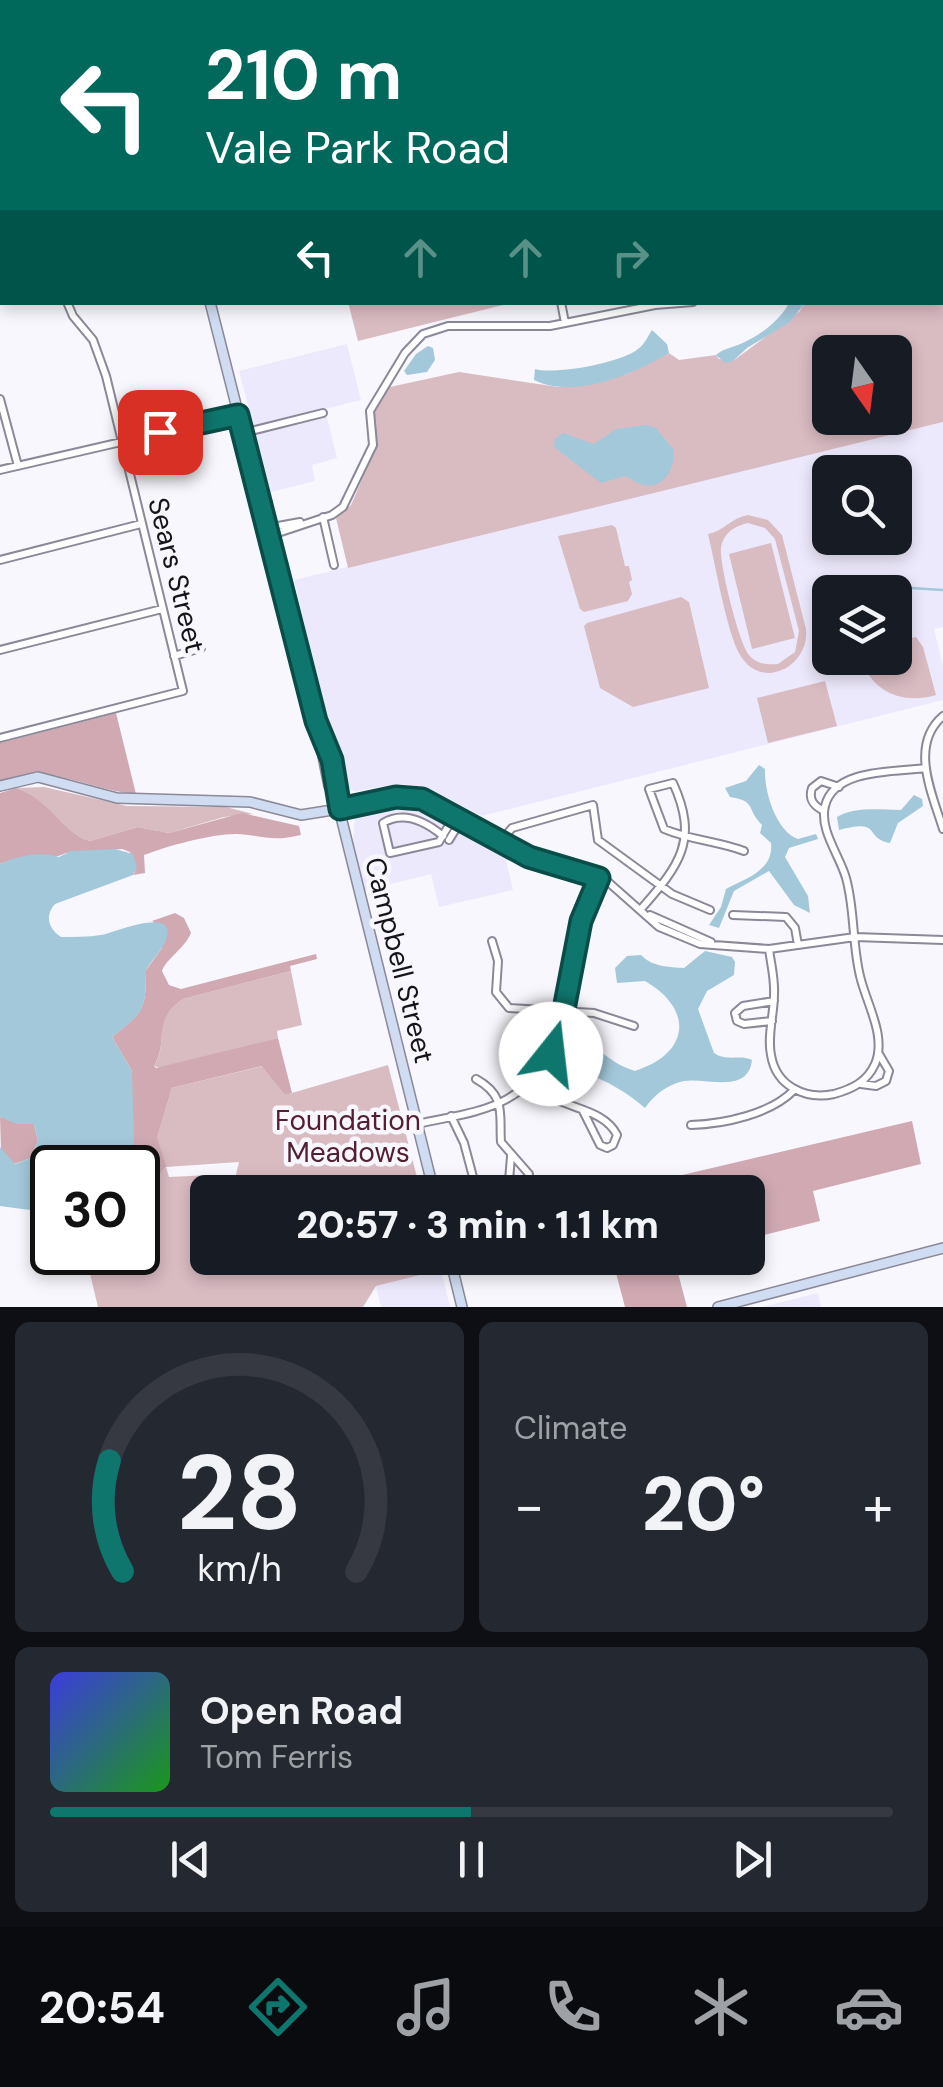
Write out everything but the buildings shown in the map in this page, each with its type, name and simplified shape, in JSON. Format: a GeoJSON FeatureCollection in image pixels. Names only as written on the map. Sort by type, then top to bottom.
{"type":"FeatureCollection","features":[{"type":"Feature","properties":{"kind":"main road","name":"Campbell Street"},"geometry":{"type":"LineString","coordinates":[[211,305],[316,721],[332,760],[336,796],[430,1175]]}},
{"type":"Feature","properties":{"kind":"main road"},"geometry":{"type":"LineString","coordinates":[[0,786],[38,778],[117,798],[250,802],[301,815],[340,809]]}},
{"type":"Feature","properties":{"kind":"main road"},"geometry":{"type":"LineString","coordinates":[[718,1307],[943,1248]]}},
{"type":"Feature","properties":{"kind":"main road"},"geometry":{"type":"LineString","coordinates":[[454,1275],[462,1307]]}},
{"type":"Feature","properties":{"kind":"street","name":"Sears Street"},"geometry":{"type":"LineString","coordinates":[[0,738],[182,691],[99,350],[69,305]]}},
{"type":"Feature","properties":{"kind":"street"},"geometry":{"type":"LineString","coordinates":[[562,305],[565,323]]}},
{"type":"Feature","properties":{"kind":"street"},"geometry":{"type":"LineString","coordinates":[[268,532],[322,517],[344,506],[373,445],[370,411],[405,353],[429,331],[448,326],[550,326],[643,305]]}},
{"type":"Feature","properties":{"kind":"street"},"geometry":{"type":"LineString","coordinates":[[0,399],[18,466]]}},
{"type":"Feature","properties":{"kind":"street"},"geometry":{"type":"LineString","coordinates":[[242,433],[323,413]]}},
{"type":"Feature","properties":{"kind":"street"},"geometry":{"type":"LineString","coordinates":[[0,470],[238,415]]}},
{"type":"Feature","properties":{"kind":"street"},"geometry":{"type":"LineString","coordinates":[[322,517],[334,565]]}},
{"type":"Feature","properties":{"kind":"street"},"geometry":{"type":"LineString","coordinates":[[0,560],[141,524]]}},
{"type":"Feature","properties":{"kind":"street"},"geometry":{"type":"LineString","coordinates":[[0,650],[162,609]]}},
{"type":"Feature","properties":{"kind":"street"},"geometry":{"type":"LineString","coordinates":[[174,656],[202,648]]}},
{"type":"Feature","properties":{"kind":"street"},"geometry":{"type":"LineString","coordinates":[[943,716],[932,726],[926,742],[926,768],[943,829]]}},
{"type":"Feature","properties":{"kind":"street"},"geometry":{"type":"LineString","coordinates":[[859,1084],[874,1067],[878,1037],[861,980],[846,879],[825,827],[824,811],[839,786],[855,778],[926,768]]}},
{"type":"Feature","properties":{"kind":"street"},"geometry":{"type":"LineString","coordinates":[[824,811],[814,806],[812,788],[828,781],[839,786]]}},
{"type":"Feature","properties":{"kind":"street"},"geometry":{"type":"LineString","coordinates":[[644,911],[682,855],[686,838],[687,822],[673,783],[649,789],[664,829],[686,838],[715,840],[744,851]]}},
{"type":"Feature","properties":{"kind":"street"},"geometry":{"type":"LineString","coordinates":[[340,809],[406,797],[428,801],[536,860],[599,878],[644,911],[717,945],[769,950],[855,938],[943,940]]}},
{"type":"Feature","properties":{"kind":"street"},"geometry":{"type":"LineString","coordinates":[[501,841],[512,828],[593,806],[598,840],[672,894],[710,910]]}},
{"type":"Feature","properties":{"kind":"street"},"geometry":{"type":"LineString","coordinates":[[446,838],[415,819],[383,822],[390,853],[439,842],[446,838],[459,817]]}},
{"type":"Feature","properties":{"kind":"street"},"geometry":{"type":"LineString","coordinates":[[418,1124],[498,1103],[532,1079],[554,1047],[580,926],[599,878]]}},
{"type":"Feature","properties":{"kind":"street"},"geometry":{"type":"LineString","coordinates":[[732,916],[786,917],[795,928],[798,946]]}},
{"type":"Feature","properties":{"kind":"street"},"geometry":{"type":"LineString","coordinates":[[492,941],[498,961],[495,988],[502,1003],[518,1011],[602,1014],[634,1026]]}},
{"type":"Feature","properties":{"kind":"street"},"geometry":{"type":"LineString","coordinates":[[769,950],[774,1001],[773,1064],[780,1077],[794,1090],[820,1096],[859,1084],[876,1086],[886,1081],[889,1070],[878,1053]]}},
{"type":"Feature","properties":{"kind":"street"},"geometry":{"type":"LineString","coordinates":[[772,1021],[741,1024],[735,1013],[743,1006],[774,1001]]}},
{"type":"Feature","properties":{"kind":"street"},"geometry":{"type":"LineString","coordinates":[[476,1079],[491,1089],[498,1103],[503,1123],[501,1141],[529,1174],[522,1188],[509,1181],[511,1156]]}},
{"type":"Feature","properties":{"kind":"street"},"geometry":{"type":"LineString","coordinates":[[532,1079],[549,1095],[605,1120],[614,1127],[614,1145],[600,1145],[583,1111]]}},
{"type":"Feature","properties":{"kind":"street"},"geometry":{"type":"LineString","coordinates":[[691,1124],[708,1124],[755,1112],[786,1098],[794,1090]]}},
{"type":"Feature","properties":{"kind":"street"},"geometry":{"type":"LineString","coordinates":[[451,1116],[472,1175]]}},
{"type":"Feature","properties":{"kind":"shaded area"},"geometry":{"type":"Polygon","coordinates":[[[347,344],[361,400],[325,409],[337,458],[312,465],[315,481],[271,492],[239,371],[347,344]]]}},
{"type":"Feature","properties":{"kind":"shaded area"},"geometry":{"type":"Polygon","coordinates":[[[943,422],[943,627],[934,629],[943,666],[943,700],[482,816],[424,787],[401,784],[355,791],[348,788],[328,726],[294,580],[890,435],[912,435],[912,430],[943,422]]]}},
{"type":"Feature","properties":{"kind":"shaded area"},"geometry":{"type":"Polygon","coordinates":[[[116,713],[136,794],[34,774],[0,782],[0,743],[116,713]]]}},
{"type":"Feature","properties":{"kind":"shaded area"},"geometry":{"type":"Polygon","coordinates":[[[16,788],[38,800],[72,832],[90,841],[138,827],[169,833],[242,813],[299,826],[301,835],[275,838],[228,834],[191,841],[144,855],[145,873],[133,875],[130,852],[122,849],[0,864],[0,793],[16,788]]]}},
{"type":"Feature","properties":{"kind":"shaded area"},"geometry":{"type":"Polygon","coordinates":[[[406,807],[426,811],[505,856],[513,890],[439,907],[431,874],[363,891],[353,839],[355,817],[406,807]]]}},
{"type":"Feature","properties":{"kind":"shaded area"},"geometry":{"type":"Polygon","coordinates":[[[175,913],[184,918],[191,933],[162,971],[169,985],[181,989],[316,954],[317,959],[290,966],[291,971],[183,999],[167,1015],[154,1066],[278,1038],[292,1093],[285,1095],[262,1066],[172,1088],[157,1138],[159,1145],[129,1145],[132,1071],[112,1037],[141,1009],[146,970],[162,948],[153,921],[149,922],[175,913]]]}},
{"type":"Feature","properties":{"kind":"shaded area"},"geometry":{"type":"Polygon","coordinates":[[[0,1117],[34,1124],[38,1141],[30,1145],[30,1158],[14,1164],[1,1150],[0,1117]]]}},
{"type":"Feature","properties":{"kind":"shaded area"},"geometry":{"type":"Polygon","coordinates":[[[912,1121],[921,1164],[813,1191],[820,1221],[765,1235],[765,1175],[682,1175],[912,1121]]]}},
{"type":"Feature","properties":{"kind":"shaded area"},"geometry":{"type":"Polygon","coordinates":[[[160,1147],[166,1166],[160,1174],[160,1147]]]}},
{"type":"Feature","properties":{"kind":"shaded area"},"geometry":{"type":"Polygon","coordinates":[[[418,1275],[442,1275],[450,1307],[381,1307],[376,1286],[418,1275]]]}},
{"type":"Feature","properties":{"kind":"shaded area"},"geometry":{"type":"Polygon","coordinates":[[[617,1275],[679,1275],[687,1307],[625,1307],[617,1275]]]}},
{"type":"Feature","properties":{"kind":"shaded area"},"geometry":{"type":"Polygon","coordinates":[[[818,1293],[821,1307],[762,1307],[818,1293]]]}},
{"type":"Feature","properties":{"kind":"green space"},"geometry":{"type":"Polygon","coordinates":[[[349,305],[503,305],[358,341],[349,305]]]}},
{"type":"Feature","properties":{"kind":"green space"},"geometry":{"type":"Polygon","coordinates":[[[804,305],[943,305],[943,422],[912,430],[912,335],[812,335],[812,435],[890,435],[348,568],[336,518],[351,505],[376,447],[373,414],[390,387],[459,372],[558,387],[584,385],[627,374],[669,353],[679,360],[716,355],[733,361],[804,305]]]}},
{"type":"Feature","properties":{"kind":"green space"},"geometry":{"type":"Polygon","coordinates":[[[742,517],[768,520],[782,535],[806,629],[800,654],[783,670],[772,673],[749,666],[735,645],[708,534],[742,517]],[[748,523],[734,528],[724,538],[721,556],[745,648],[758,662],[778,664],[795,652],[799,631],[775,539],[765,528],[748,523]]]}},
{"type":"Feature","properties":{"kind":"green space"},"geometry":{"type":"Polygon","coordinates":[[[612,525],[625,566],[629,566],[632,594],[628,601],[584,612],[558,536],[612,525]]]}},
{"type":"Feature","properties":{"kind":"green space"},"geometry":{"type":"Polygon","coordinates":[[[771,543],[795,638],[752,649],[729,554],[771,543]]]}},
{"type":"Feature","properties":{"kind":"green space"},"geometry":{"type":"Polygon","coordinates":[[[681,597],[689,602],[709,688],[633,707],[600,688],[584,626],[681,597]]]}},
{"type":"Feature","properties":{"kind":"green space"},"geometry":{"type":"Polygon","coordinates":[[[916,637],[923,647],[936,695],[900,697],[880,687],[869,675],[912,675],[912,638],[916,637]]]}},
{"type":"Feature","properties":{"kind":"green space"},"geometry":{"type":"Polygon","coordinates":[[[825,681],[837,726],[768,743],[757,698],[825,681]]]}},
{"type":"Feature","properties":{"kind":"green space"},"geometry":{"type":"Polygon","coordinates":[[[44,787],[127,806],[226,807],[253,814],[224,817],[169,833],[138,827],[90,841],[72,832],[37,800],[16,788],[44,787]]]}},
{"type":"Feature","properties":{"kind":"green space"},"geometry":{"type":"Polygon","coordinates":[[[291,971],[302,1025],[277,1031],[278,1038],[164,1069],[154,1066],[166,1016],[183,999],[291,971]]]}},
{"type":"Feature","properties":{"kind":"green space","name":"Foundation Meadows"},"geometry":{"type":"Polygon","coordinates":[[[388,1065],[416,1175],[236,1175],[239,1162],[166,1167],[169,1177],[190,1176],[190,1275],[420,1275],[376,1286],[363,1307],[98,1307],[90,1275],[160,1275],[160,1145],[156,1145],[172,1088],[263,1066],[285,1095],[388,1065]]]}},
{"type":"Feature","properties":{"kind":"water"},"geometry":{"type":"Polygon","coordinates":[[[788,305],[803,305],[790,322],[733,361],[725,363],[716,355],[761,333],[788,305]]]}},
{"type":"Feature","properties":{"kind":"water"},"geometry":{"type":"Polygon","coordinates":[[[652,330],[667,344],[669,353],[639,369],[585,386],[550,385],[534,380],[535,369],[572,369],[630,354],[643,345],[652,330]]]}},
{"type":"Feature","properties":{"kind":"water"},"geometry":{"type":"Polygon","coordinates":[[[428,346],[433,348],[435,360],[427,372],[407,375],[404,371],[416,354],[428,346]]]}},
{"type":"Feature","properties":{"kind":"water"},"geometry":{"type":"Polygon","coordinates":[[[646,425],[656,428],[673,449],[670,471],[655,485],[640,484],[625,476],[601,483],[554,447],[555,439],[563,433],[594,444],[616,429],[646,425]]]}},
{"type":"Feature","properties":{"kind":"water"},"geometry":{"type":"Polygon","coordinates":[[[759,765],[765,769],[769,799],[783,828],[798,839],[816,834],[818,839],[789,848],[785,857],[808,896],[810,913],[794,905],[769,871],[734,891],[719,928],[709,925],[721,907],[726,889],[758,872],[771,852],[771,843],[760,833],[762,825],[750,806],[730,797],[725,788],[746,781],[759,765]]]}},
{"type":"Feature","properties":{"kind":"water"},"geometry":{"type":"Polygon","coordinates":[[[914,795],[922,799],[923,806],[898,823],[890,843],[862,826],[839,830],[837,817],[868,809],[901,810],[914,795]]]}},
{"type":"Feature","properties":{"kind":"water"},"geometry":{"type":"Polygon","coordinates":[[[115,849],[133,854],[137,867],[133,875],[55,904],[49,918],[53,930],[61,937],[101,935],[153,922],[167,928],[165,941],[146,970],[141,1010],[112,1037],[132,1071],[134,1145],[36,1145],[34,1124],[17,1124],[0,1117],[0,864],[29,855],[59,857],[71,851],[115,849]]]}},
{"type":"Feature","properties":{"kind":"water"},"geometry":{"type":"Polygon","coordinates":[[[705,951],[732,957],[735,962],[734,975],[707,991],[698,1009],[714,1053],[752,1060],[743,1077],[725,1082],[678,1082],[645,1108],[626,1093],[589,1075],[555,1072],[577,1047],[585,1045],[635,1071],[666,1054],[679,1030],[672,1005],[645,981],[617,983],[615,968],[627,956],[641,955],[656,964],[684,968],[705,951]]]}},
{"type":"Feature","properties":{"kind":"water"},"geometry":{"type":"Polygon","coordinates":[[[528,1045],[542,1049],[529,1068],[514,1052],[528,1045]]]}},
{"type":"Feature","properties":{"kind":"water"},"geometry":{"type":"Polygon","coordinates":[[[0,1147],[15,1164],[30,1158],[30,1210],[0,1206],[0,1147]]]}},
{"type":"Feature","properties":{"kind":"waterway"},"geometry":{"type":"LineString","coordinates":[[912,588],[943,590]]}},
{"type":"Feature","properties":{"kind":"route"},"geometry":{"type":"LineString","coordinates":[[160,432],[238,415],[316,721],[332,760],[340,809],[396,797],[422,799],[529,857],[599,878],[581,921],[560,1030],[551,1054]]}}]}
